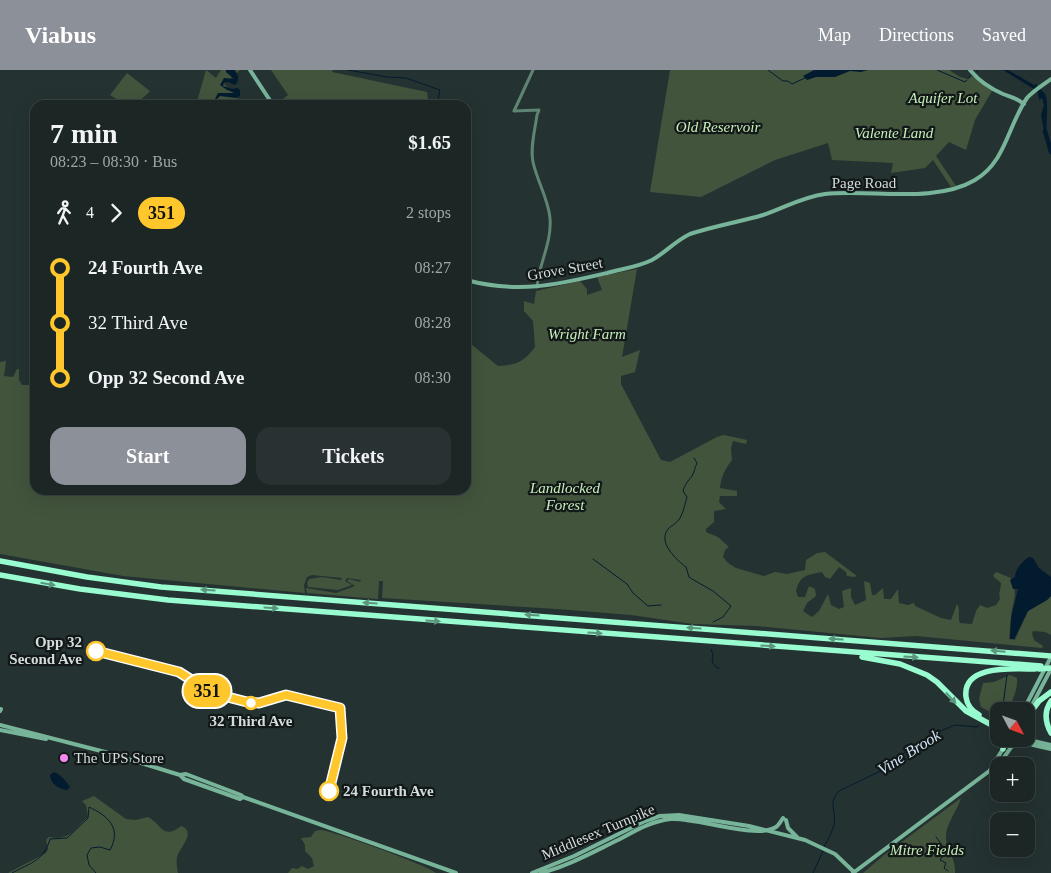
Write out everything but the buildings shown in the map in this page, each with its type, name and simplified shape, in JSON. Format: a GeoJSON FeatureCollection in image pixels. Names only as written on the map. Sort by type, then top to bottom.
{"type":"FeatureCollection","features":[{"type":"Feature","properties":{"kind":"highway"},"geometry":{"type":"LineString","coordinates":[[0,561],[78,576],[170,588],[1050,656]]}},
{"type":"Feature","properties":{"kind":"highway"},"geometry":{"type":"LineString","coordinates":[[0,575],[80,590],[154,599],[1040,668]]}},
{"type":"Feature","properties":{"kind":"highway"},"geometry":{"type":"LineString","coordinates":[[828,651],[892,662],[919,671],[937,682],[966,711],[990,724]]}},
{"type":"Feature","properties":{"kind":"highway"},"geometry":{"type":"LineString","coordinates":[[990,723],[968,706],[966,693],[970,682],[978,675],[990,670],[1051,668]]}},
{"type":"Feature","properties":{"kind":"highway"},"geometry":{"type":"LineString","coordinates":[[1035,706],[1051,692]]}},
{"type":"Feature","properties":{"kind":"highway"},"geometry":{"type":"LineString","coordinates":[[1051,700],[1046,715],[1051,733]]}},
{"type":"Feature","properties":{"kind":"main road"},"geometry":{"type":"LineString","coordinates":[[250,70],[270,100]]}},
{"type":"Feature","properties":{"kind":"main road"},"geometry":{"type":"LineString","coordinates":[[970,70],[981,82],[992,89],[1015,97],[1024,104]]}},
{"type":"Feature","properties":{"kind":"main road","name":"Page Road"},"geometry":{"type":"LineString","coordinates":[[637,265],[652,260],[675,242],[690,234],[766,214],[812,197],[841,193],[915,194],[946,190],[973,182],[1001,154],[1029,96],[1051,79]]}},
{"type":"Feature","properties":{"kind":"main road"},"geometry":{"type":"LineString","coordinates":[[1015,97],[1029,96]]}},
{"type":"Feature","properties":{"kind":"main road","name":"Grove Street"},"geometry":{"type":"LineString","coordinates":[[471,281],[499,287],[537,287],[559,284],[637,265]]}},
{"type":"Feature","properties":{"kind":"main road"},"geometry":{"type":"LineString","coordinates":[[1027,702],[1050,656]]}},
{"type":"Feature","properties":{"kind":"main road"},"geometry":{"type":"LineString","coordinates":[[1034,702],[1051,668]]}},
{"type":"Feature","properties":{"kind":"main road"},"geometry":{"type":"LineString","coordinates":[[0,725],[124,757],[180,775],[184,779],[241,795],[444,871],[456,873]]}},
{"type":"Feature","properties":{"kind":"main road"},"geometry":{"type":"LineString","coordinates":[[0,730],[50,739]]}},
{"type":"Feature","properties":{"kind":"main road"},"geometry":{"type":"LineString","coordinates":[[1035,741],[1051,747]]}},
{"type":"Feature","properties":{"kind":"main road"},"geometry":{"type":"LineString","coordinates":[[1035,743],[1051,747]]}},
{"type":"Feature","properties":{"kind":"main road"},"geometry":{"type":"LineString","coordinates":[[989,771],[1003,748]]}},
{"type":"Feature","properties":{"kind":"main road"},"geometry":{"type":"LineString","coordinates":[[854,873],[1000,763],[1011,748]]}},
{"type":"Feature","properties":{"kind":"main road","name":"Middlesex Turnpike"},"geometry":{"type":"LineString","coordinates":[[532,873],[574,856],[641,823],[665,816],[693,816],[749,826],[763,831]]}},
{"type":"Feature","properties":{"kind":"main road"},"geometry":{"type":"LineString","coordinates":[[763,831],[776,827],[784,819],[788,828],[799,838]]}},
{"type":"Feature","properties":{"kind":"main road","name":"Middlesex Turnpike"},"geometry":{"type":"LineString","coordinates":[[541,873],[576,860],[643,827],[661,821],[688,820],[799,838],[829,850],[840,858],[854,873]]}},
{"type":"Feature","properties":{"kind":"street"},"geometry":{"type":"LineString","coordinates":[[534,70],[514,111],[539,110],[532,157],[547,202],[550,219],[547,248],[539,272],[537,287]]}},
{"type":"Feature","properties":{"kind":"green space"},"geometry":{"type":"Polygon","coordinates":[[[206,70],[216,78],[221,70],[240,70],[224,84],[238,100],[197,100],[206,70]]]}},
{"type":"Feature","properties":{"kind":"green space"},"geometry":{"type":"Polygon","coordinates":[[[271,70],[333,70],[332,72],[427,92],[428,100],[281,100],[288,95],[271,70]]]}},
{"type":"Feature","properties":{"kind":"green space","name":"Old Reservoir"},"geometry":{"type":"Polygon","coordinates":[[[670,70],[949,70],[960,77],[968,79],[972,76],[992,91],[975,120],[966,150],[949,142],[936,156],[956,186],[951,187],[933,160],[925,168],[891,173],[893,163],[832,160],[828,143],[775,160],[701,197],[650,192],[670,70]]]}},
{"type":"Feature","properties":{"kind":"green space"},"geometry":{"type":"Polygon","coordinates":[[[127,73],[150,91],[141,100],[118,100],[110,95],[127,73]]]}},
{"type":"Feature","properties":{"kind":"green space","name":"Landlocked Forest"},"geometry":{"type":"Polygon","coordinates":[[[637,269],[622,357],[640,350],[635,372],[621,376],[621,384],[661,460],[670,462],[724,435],[747,440],[746,444],[733,441],[731,448],[732,460],[724,473],[720,488],[737,491],[737,496],[720,496],[719,502],[726,509],[714,511],[714,522],[706,529],[706,532],[718,537],[729,547],[725,550],[723,557],[728,563],[736,568],[764,576],[775,572],[787,574],[805,570],[806,560],[817,553],[825,552],[857,576],[847,576],[846,572],[839,567],[830,579],[825,577],[822,572],[808,575],[802,579],[796,591],[798,597],[805,597],[809,586],[815,589],[816,596],[807,603],[803,611],[812,617],[819,611],[828,594],[831,605],[839,609],[844,607],[842,591],[851,588],[851,597],[855,605],[866,600],[864,581],[870,583],[872,595],[875,595],[883,588],[884,599],[891,599],[898,589],[899,603],[908,605],[914,603],[915,606],[941,618],[951,620],[957,604],[960,623],[972,624],[980,605],[987,608],[996,605],[1000,599],[1001,583],[993,576],[996,572],[1011,578],[1015,590],[1009,639],[1015,640],[1028,611],[1051,596],[1051,635],[1045,632],[1033,631],[1032,634],[1034,640],[1043,646],[1042,648],[916,636],[881,638],[757,626],[693,624],[631,615],[557,609],[382,598],[383,581],[379,581],[378,599],[307,593],[306,588],[336,593],[355,586],[347,581],[349,579],[360,582],[361,580],[347,578],[345,581],[352,585],[338,590],[308,587],[309,579],[322,577],[341,580],[342,578],[312,575],[307,577],[304,585],[305,593],[123,576],[0,554],[0,362],[6,361],[4,376],[13,377],[17,369],[19,369],[19,380],[22,385],[30,385],[30,495],[471,495],[471,344],[498,366],[519,362],[535,347],[533,321],[524,311],[524,301],[534,304],[536,291],[580,281],[587,289],[587,295],[602,290],[597,277],[637,269]]]}},
{"type":"Feature","properties":{"kind":"green space"},"geometry":{"type":"Polygon","coordinates":[[[1010,675],[1017,678],[1017,687],[1011,702],[990,702],[990,712],[981,707],[979,699],[983,683],[994,682],[1010,675]]]}},
{"type":"Feature","properties":{"kind":"green space"},"geometry":{"type":"Polygon","coordinates":[[[94,796],[126,819],[136,820],[148,817],[162,829],[170,832],[181,826],[186,829],[188,836],[177,859],[178,873],[8,873],[46,853],[48,849],[46,840],[49,837],[67,836],[75,830],[88,817],[86,805],[82,801],[94,796]]]}},
{"type":"Feature","properties":{"kind":"green space","name":"Mitre Fields"},"geometry":{"type":"Polygon","coordinates":[[[961,798],[946,834],[955,873],[863,873],[884,855],[961,798]]]}},
{"type":"Feature","properties":{"kind":"green space"},"geometry":{"type":"Polygon","coordinates":[[[320,830],[379,848],[436,873],[288,873],[292,868],[297,869],[302,866],[308,869],[314,866],[312,858],[305,851],[305,845],[301,838],[311,837],[315,831],[320,830]]]}},
{"type":"Feature","properties":{"kind":"water"},"geometry":{"type":"Polygon","coordinates":[[[226,70],[235,70],[238,81],[235,85],[228,82],[224,83],[223,86],[232,89],[237,88],[240,90],[240,96],[236,98],[220,96],[218,100],[214,100],[218,93],[236,93],[220,85],[224,78],[234,79],[226,70]]]}},
{"type":"Feature","properties":{"kind":"water"},"geometry":{"type":"Polygon","coordinates":[[[814,70],[868,70],[861,72],[850,71],[835,77],[816,77],[807,80],[803,76],[814,70]]]}},
{"type":"Feature","properties":{"kind":"water"},"geometry":{"type":"Polygon","coordinates":[[[1003,70],[1008,70],[1034,85],[1037,84],[1037,87],[1045,94],[1047,110],[1045,137],[1041,115],[1044,105],[1042,98],[1039,100],[1038,93],[1034,89],[1003,70]]]}},
{"type":"Feature","properties":{"kind":"water"},"geometry":{"type":"Polygon","coordinates":[[[1029,557],[1033,558],[1039,568],[1051,577],[1051,596],[1028,611],[1014,639],[1010,639],[1011,618],[1018,589],[1013,589],[1010,580],[1015,577],[1018,568],[1029,557]]]}},
{"type":"Feature","properties":{"kind":"water"},"geometry":{"type":"Polygon","coordinates":[[[54,772],[61,776],[70,787],[67,790],[61,789],[53,783],[50,775],[54,772]]]}},
{"type":"Feature","properties":{"kind":"waterway"},"geometry":{"type":"LineString","coordinates":[[348,70],[387,77],[406,78],[440,90],[438,100]]}},
{"type":"Feature","properties":{"kind":"waterway"},"geometry":{"type":"LineString","coordinates":[[768,70],[783,81],[788,81],[792,84],[807,77]]}},
{"type":"Feature","properties":{"kind":"waterway"},"geometry":{"type":"LineString","coordinates":[[937,70],[965,82],[967,80]]}},
{"type":"Feature","properties":{"kind":"waterway"},"geometry":{"type":"LineString","coordinates":[[1045,131],[1051,152]]}},
{"type":"Feature","properties":{"kind":"waterway"},"geometry":{"type":"LineString","coordinates":[[694,458],[697,463],[693,475],[683,491],[687,497],[683,511],[679,520],[668,529],[665,534],[665,540],[670,551],[686,567],[689,577],[713,591],[731,606],[723,617],[713,622]]}},
{"type":"Feature","properties":{"kind":"waterway"},"geometry":{"type":"LineString","coordinates":[[593,559],[627,584],[633,593],[648,606],[661,605]]}},
{"type":"Feature","properties":{"kind":"waterway"},"geometry":{"type":"LineString","coordinates":[[711,649],[713,655],[712,662],[719,668]]}},
{"type":"Feature","properties":{"kind":"waterway","name":"Vine Brook"},"geometry":{"type":"LineString","coordinates":[[1004,702],[1007,675]]}},
{"type":"Feature","properties":{"kind":"waterway","name":"Vine Brook"},"geometry":{"type":"LineString","coordinates":[[824,847],[834,825],[833,804],[835,796],[839,791],[891,766],[904,753],[931,735],[955,725],[977,727],[979,725]]}},
{"type":"Feature","properties":{"kind":"waterway","name":"Vine Brook"},"geometry":{"type":"LineString","coordinates":[[12,873],[40,857],[50,839],[67,838],[88,818],[89,807],[102,814],[114,829],[110,850],[100,847],[91,848],[87,855],[89,865],[96,873]]}},
{"type":"Feature","properties":{"kind":"waterway"},"geometry":{"type":"LineString","coordinates":[[936,837],[942,845],[943,855],[940,860],[946,863],[944,868],[948,871]]}},
{"type":"Feature","properties":{"kind":"waterway","name":"Vine Brook"},"geometry":{"type":"LineString","coordinates":[[813,873],[823,851]]}},
{"type":"Feature","properties":{"kind":"bus line","name":"351"},"geometry":{"type":"LineString","coordinates":[[96,651],[179,672],[205,690],[247,702],[259,703],[277,696],[286,695],[340,708],[342,738],[329,791]]}},
{"type":"Feature","properties":{"kind":"place","name":"Opp 32 Second Ave"},"geometry":{"type":"Point","coordinates":[96,651]}},
{"type":"Feature","properties":{"kind":"place","name":"32 Third Ave"},"geometry":{"type":"Point","coordinates":[251,703]}},
{"type":"Feature","properties":{"kind":"place","name":"The UPS Store"},"geometry":{"type":"Point","coordinates":[64,758]}},
{"type":"Feature","properties":{"kind":"place","name":"24 Fourth Ave"},"geometry":{"type":"Point","coordinates":[329,791]}},
{"type":"Feature","properties":{"kind":"park label","name":"Aquifer Lot"},"geometry":{"type":"Point","coordinates":[943,98]}},
{"type":"Feature","properties":{"kind":"park label","name":"Valente Land"},"geometry":{"type":"Point","coordinates":[894,133]}},
{"type":"Feature","properties":{"kind":"park label","name":"Wright Farm"},"geometry":{"type":"Point","coordinates":[587,334]}}]}
